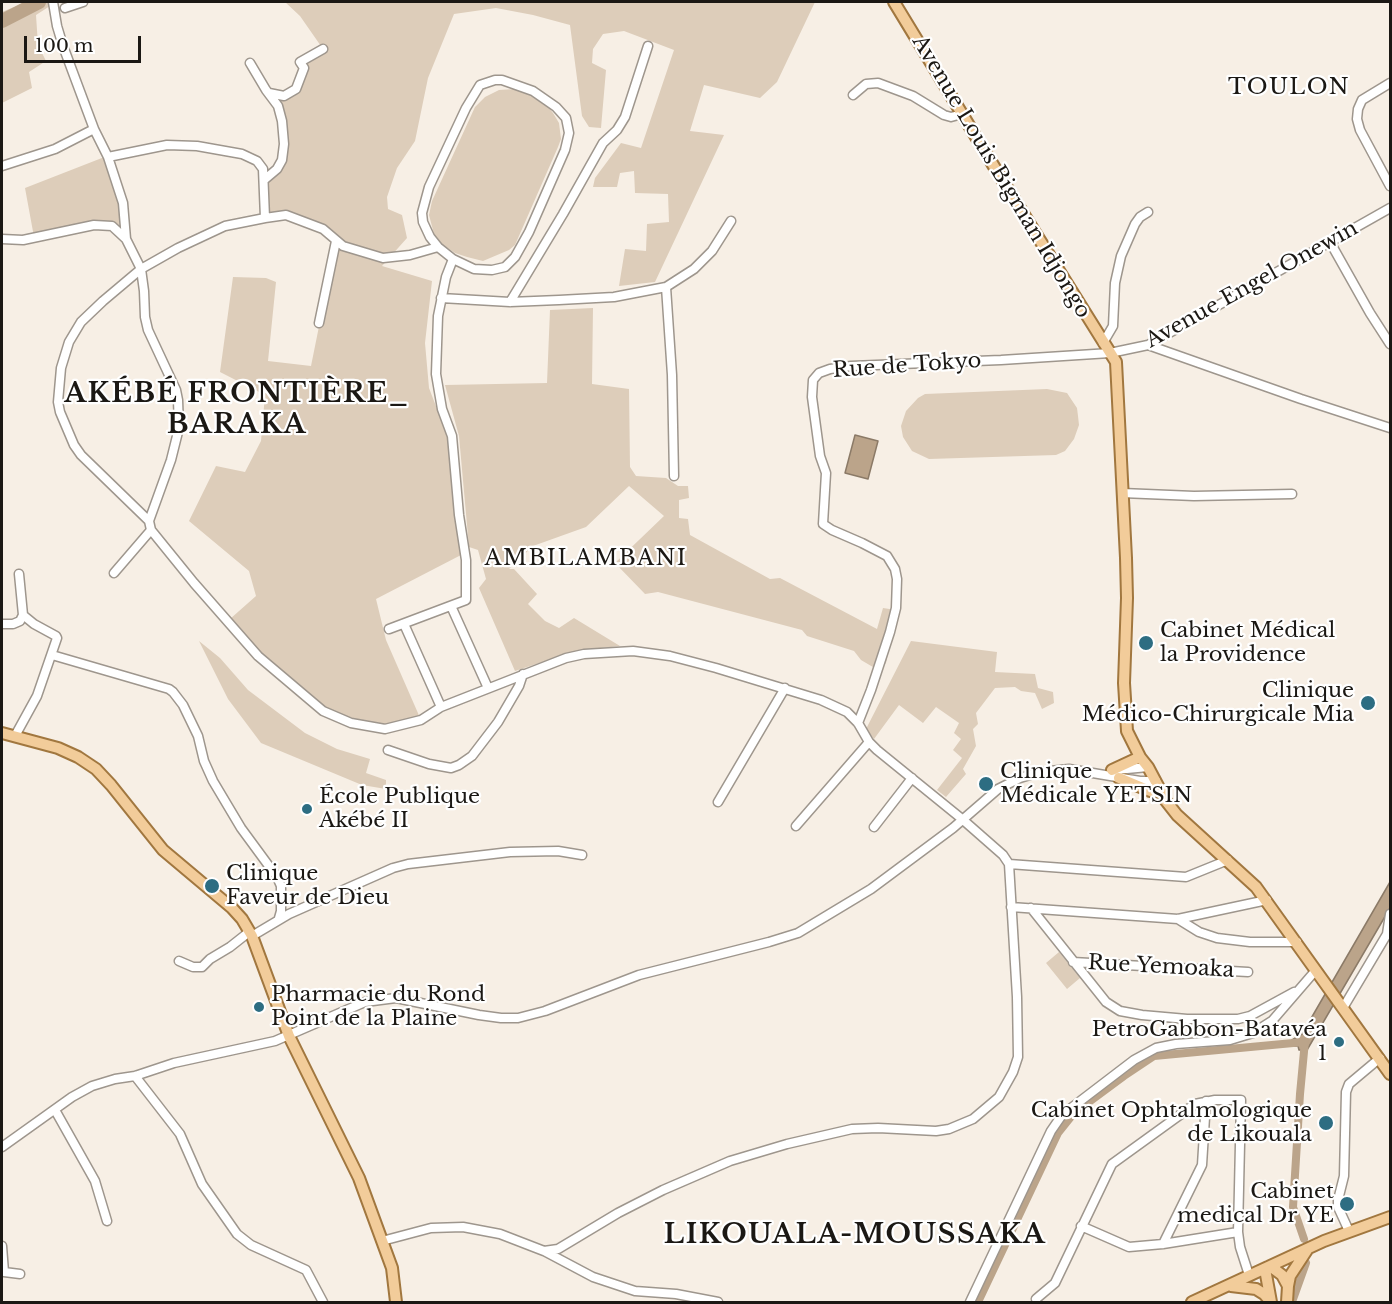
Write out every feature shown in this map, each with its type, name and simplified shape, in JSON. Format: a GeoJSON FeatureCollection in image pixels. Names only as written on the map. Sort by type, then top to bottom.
{"type":"FeatureCollection","features":[{"type":"Feature","properties":{"kind":"main road","name":"Avenue Louis Bigman Idjongo"},"geometry":{"type":"LineString","coordinates":[[894,2],[1116,362],[1127,598],[1125,712],[1127,731],[1166,801],[1177,815],[1251,881],[1267,900],[1390,1074]]}},
{"type":"Feature","properties":{"kind":"main road"},"geometry":{"type":"LineString","coordinates":[[2,733],[58,748],[96,770],[111,785],[162,850],[232,908],[250,934],[289,1036],[359,1178],[392,1268],[396,1302]]}},
{"type":"Feature","properties":{"kind":"main road"},"geometry":{"type":"LineString","coordinates":[[1140,758],[1116,774],[1145,789],[1163,792]]}},
{"type":"Feature","properties":{"kind":"main road"},"geometry":{"type":"LineString","coordinates":[[1192,1302],[1349,1231],[1390,1217]]}},
{"type":"Feature","properties":{"kind":"main road"},"geometry":{"type":"LineString","coordinates":[[1287,1302],[1290,1276],[1308,1249]]}},
{"type":"Feature","properties":{"kind":"main road"},"geometry":{"type":"LineString","coordinates":[[1268,1267],[1282,1275],[1288,1286]]}},
{"type":"Feature","properties":{"kind":"main road"},"geometry":{"type":"LineString","coordinates":[[1268,1267],[1271,1302]]}},
{"type":"Feature","properties":{"kind":"main road"},"geometry":{"type":"LineString","coordinates":[[1228,1286],[1256,1289],[1271,1302]]}},
{"type":"Feature","properties":{"kind":"street"},"geometry":{"type":"LineString","coordinates":[[65,8],[83,2]]}},
{"type":"Feature","properties":{"kind":"street"},"geometry":{"type":"LineString","coordinates":[[54,3],[63,46],[94,129],[108,157],[123,203],[126,239]]}},
{"type":"Feature","properties":{"kind":"street"},"geometry":{"type":"LineString","coordinates":[[510,302],[603,143],[625,117],[648,46]]}},
{"type":"Feature","properties":{"kind":"street"},"geometry":{"type":"LineString","coordinates":[[269,93],[284,96],[297,89],[304,68],[300,62],[323,50]]}},
{"type":"Feature","properties":{"kind":"street"},"geometry":{"type":"LineString","coordinates":[[250,63],[278,106],[282,121],[284,144],[282,160],[278,169],[264,180]]}},
{"type":"Feature","properties":{"kind":"street"},"geometry":{"type":"LineString","coordinates":[[495,80],[502,80],[533,91],[556,107],[567,121],[569,138],[529,232],[515,257],[504,267],[492,270],[474,269],[453,259],[430,237],[423,222],[424,201],[466,108],[480,85],[495,80]]}},
{"type":"Feature","properties":{"kind":"street"},"geometry":{"type":"LineString","coordinates":[[853,95],[866,84],[878,83],[913,96],[944,115],[951,117],[962,114]]}},
{"type":"Feature","properties":{"kind":"street"},"geometry":{"type":"LineString","coordinates":[[1390,83],[1362,100],[1357,119],[1360,130],[1390,186]]}},
{"type":"Feature","properties":{"kind":"street"},"geometry":{"type":"LineString","coordinates":[[2,166],[55,148],[94,129]]}},
{"type":"Feature","properties":{"kind":"street"},"geometry":{"type":"LineString","coordinates":[[108,157],[167,145],[197,146],[242,154],[257,161],[263,169],[265,218]]}},
{"type":"Feature","properties":{"kind":"street","name":"Avenue Engel Onewin"},"geometry":{"type":"LineString","coordinates":[[1106,348],[1148,345],[1390,208]]}},
{"type":"Feature","properties":{"kind":"street"},"geometry":{"type":"LineString","coordinates":[[1106,348],[1113,326],[1115,283],[1121,256],[1135,224],[1148,212]]}},
{"type":"Feature","properties":{"kind":"street"},"geometry":{"type":"LineString","coordinates":[[438,247],[410,255],[383,258],[343,246],[323,228],[286,214],[217,229],[141,269],[103,301],[74,332],[61,368],[58,402],[66,428],[81,454],[150,526],[194,583],[258,656],[323,711],[351,723],[385,729],[421,720],[441,707],[566,658],[584,654],[633,651],[670,656],[785,688],[835,705],[847,712],[858,723],[869,742],[962,819],[1003,855],[1009,864],[1018,1057],[1005,1088],[992,1105],[961,1125],[936,1131],[852,1129],[787,1144],[730,1161],[663,1190],[618,1213],[558,1249],[544,1251]]}},
{"type":"Feature","properties":{"kind":"street"},"geometry":{"type":"LineString","coordinates":[[441,298],[510,302],[614,297],[666,288],[694,269],[712,251],[732,221]]}},
{"type":"Feature","properties":{"kind":"street"},"geometry":{"type":"LineString","coordinates":[[2,239],[23,240],[94,225],[112,226],[126,239],[141,269],[148,330],[176,390],[180,418],[171,460],[150,526],[114,573]]}},
{"type":"Feature","properties":{"kind":"street"},"geometry":{"type":"LineString","coordinates":[[319,323],[336,241]]}},
{"type":"Feature","properties":{"kind":"street"},"geometry":{"type":"LineString","coordinates":[[1329,242],[1390,344]]}},
{"type":"Feature","properties":{"kind":"street"},"geometry":{"type":"LineString","coordinates":[[389,629],[466,600],[465,560],[452,436],[442,409],[436,374],[438,316],[453,259]]}},
{"type":"Feature","properties":{"kind":"street"},"geometry":{"type":"LineString","coordinates":[[666,288],[672,375],[674,476]]}},
{"type":"Feature","properties":{"kind":"street"},"geometry":{"type":"LineString","coordinates":[[1148,345],[1390,428]]}},
{"type":"Feature","properties":{"kind":"street","name":"Rue de Tokyo"},"geometry":{"type":"LineString","coordinates":[[858,723],[890,632],[896,608],[897,579],[895,569],[886,556],[824,524],[826,473],[820,456],[816,431],[812,397],[813,380],[819,373],[851,366],[1000,360],[1106,348]]}},
{"type":"Feature","properties":{"kind":"street"},"geometry":{"type":"LineString","coordinates":[[1122,493],[1194,496],[1292,494]]}},
{"type":"Feature","properties":{"kind":"street"},"geometry":{"type":"LineString","coordinates":[[2,624],[13,624],[20,621],[23,615],[19,574]]}},
{"type":"Feature","properties":{"kind":"street"},"geometry":{"type":"LineString","coordinates":[[451,606],[488,688]]}},
{"type":"Feature","properties":{"kind":"street"},"geometry":{"type":"LineString","coordinates":[[15,736],[37,696],[57,637],[38,627],[23,615]]}},
{"type":"Feature","properties":{"kind":"street"},"geometry":{"type":"LineString","coordinates":[[404,624],[441,707]]}},
{"type":"Feature","properties":{"kind":"street"},"geometry":{"type":"LineString","coordinates":[[52,655],[164,687],[173,692],[183,705],[198,736],[204,761],[213,782],[241,828],[278,876],[281,886],[279,918]]}},
{"type":"Feature","properties":{"kind":"street"},"geometry":{"type":"LineString","coordinates":[[388,750],[429,764],[451,768],[459,765],[472,756],[498,722],[519,686],[523,674]]}},
{"type":"Feature","properties":{"kind":"street"},"geometry":{"type":"LineString","coordinates":[[718,802],[785,688]]}},
{"type":"Feature","properties":{"kind":"street"},"geometry":{"type":"LineString","coordinates":[[796,826],[869,742]]}},
{"type":"Feature","properties":{"kind":"street"},"geometry":{"type":"LineString","coordinates":[[1116,774],[1148,767]]}},
{"type":"Feature","properties":{"kind":"street"},"geometry":{"type":"LineString","coordinates":[[2,1147],[92,1086],[135,1076],[174,1063],[264,1044],[289,1036],[354,1006],[382,998],[413,1000],[452,1010],[501,1018],[530,1015],[639,975],[798,933],[853,901],[899,869],[998,789],[1020,778],[1040,772],[1069,769],[1156,781]]}},
{"type":"Feature","properties":{"kind":"street"},"geometry":{"type":"LineString","coordinates":[[874,827],[912,778]]}},
{"type":"Feature","properties":{"kind":"street"},"geometry":{"type":"LineString","coordinates":[[178,961],[193,967],[202,967],[210,959],[279,918],[393,868],[408,864],[510,852],[558,852],[582,855]]}},
{"type":"Feature","properties":{"kind":"street"},"geometry":{"type":"LineString","coordinates":[[1009,864],[1186,877],[1228,860]]}},
{"type":"Feature","properties":{"kind":"street"},"geometry":{"type":"LineString","coordinates":[[1011,907],[1178,919],[1267,900]]}},
{"type":"Feature","properties":{"kind":"street"},"geometry":{"type":"LineString","coordinates":[[1031,908],[1113,1008],[1126,1013],[1216,1020],[1238,1019],[1260,1011],[1300,989]]}},
{"type":"Feature","properties":{"kind":"street"},"geometry":{"type":"LineString","coordinates":[[1341,1004],[1389,932],[1390,914]]}},
{"type":"Feature","properties":{"kind":"street"},"geometry":{"type":"LineString","coordinates":[[1178,919],[1198,932],[1217,938],[1250,942],[1297,942]]}},
{"type":"Feature","properties":{"kind":"street","name":"Rue Yemoaka"},"geometry":{"type":"LineString","coordinates":[[1073,962],[1248,972]]}},
{"type":"Feature","properties":{"kind":"street"},"geometry":{"type":"LineString","coordinates":[[970,1302],[1051,1131],[1062,1115],[1134,1060],[1156,1048],[1176,1044],[1230,1040],[1253,1033],[1272,1021],[1316,970]]}},
{"type":"Feature","properties":{"kind":"street"},"geometry":{"type":"LineString","coordinates":[[1349,1231],[1338,1207],[1344,1176],[1346,1092],[1349,1084],[1380,1058]]}},
{"type":"Feature","properties":{"kind":"street"},"geometry":{"type":"LineString","coordinates":[[135,1076],[180,1134],[202,1184],[237,1234],[251,1245],[306,1270],[323,1302]]}},
{"type":"Feature","properties":{"kind":"street"},"geometry":{"type":"LineString","coordinates":[[1036,1299],[1055,1283],[1112,1164],[1181,1113],[1195,1104],[1206,1101],[1241,1100],[1238,1232],[1249,1275]]}},
{"type":"Feature","properties":{"kind":"street"},"geometry":{"type":"LineString","coordinates":[[1164,1244],[1202,1165],[1206,1101]]}},
{"type":"Feature","properties":{"kind":"street"},"geometry":{"type":"LineString","coordinates":[[55,1110],[94,1181],[107,1221]]}},
{"type":"Feature","properties":{"kind":"street"},"geometry":{"type":"LineString","coordinates":[[1082,1226],[1129,1247],[1238,1232]]}},
{"type":"Feature","properties":{"kind":"street"},"geometry":{"type":"LineString","coordinates":[[382,1241],[431,1228],[463,1227],[500,1234],[544,1251],[593,1277],[635,1292],[684,1295],[717,1302]]}},
{"type":"Feature","properties":{"kind":"street"},"geometry":{"type":"LineString","coordinates":[[2,1246],[4,1272],[20,1274]]}},
{"type":"Feature","properties":{"kind":"shaded area"},"geometry":{"type":"Polygon","coordinates":[[[26,2],[49,2],[50,6],[36,15],[38,45],[46,61],[29,72],[32,88],[2,103],[2,12],[26,2]]]}},
{"type":"Feature","properties":{"kind":"shaded area"},"geometry":{"type":"Polygon","coordinates":[[[285,2],[815,2],[777,82],[760,98],[704,85],[690,131],[724,135],[655,282],[619,286],[625,249],[646,251],[647,224],[669,222],[668,194],[635,193],[634,171],[620,173],[617,187],[593,187],[595,178],[621,143],[641,148],[674,50],[624,31],[603,34],[593,49],[592,63],[606,70],[601,128],[589,127],[582,116],[570,25],[496,8],[454,14],[428,78],[415,141],[397,168],[387,197],[388,209],[402,215],[407,238],[382,266],[432,281],[425,343],[429,388],[447,435],[461,555],[376,599],[386,640],[421,720],[385,729],[351,723],[323,711],[276,673],[230,619],[256,596],[249,571],[189,521],[216,466],[245,472],[261,441],[265,395],[220,372],[233,277],[266,278],[276,282],[268,361],[311,366],[336,242],[323,228],[286,215],[265,218],[264,180],[278,169],[282,121],[269,93],[279,96],[301,81],[300,62],[323,49],[300,16],[285,2]]]}},
{"type":"Feature","properties":{"kind":"shaded area"},"geometry":{"type":"Polygon","coordinates":[[[515,89],[532,95],[546,104],[559,123],[561,139],[515,245],[483,261],[455,253],[443,245],[434,234],[429,215],[432,201],[475,107],[485,97],[499,90],[515,89]]]}},
{"type":"Feature","properties":{"kind":"shaded area"},"geometry":{"type":"Polygon","coordinates":[[[107,156],[117,181],[126,239],[112,226],[34,237],[25,188],[107,156]]]}},
{"type":"Feature","properties":{"kind":"shaded area"},"geometry":{"type":"Polygon","coordinates":[[[593,308],[592,384],[629,389],[630,467],[636,476],[666,478],[678,486],[688,486],[689,498],[679,500],[679,518],[688,519],[690,535],[770,579],[780,578],[877,629],[883,608],[896,610],[886,663],[878,670],[861,660],[854,651],[807,636],[802,630],[658,592],[645,594],[615,563],[664,516],[629,486],[586,527],[533,546],[509,569],[514,569],[537,594],[528,604],[545,621],[559,628],[574,618],[620,646],[575,651],[515,671],[479,588],[486,579],[478,550],[469,547],[459,436],[445,385],[547,383],[550,310],[593,308]]]}},
{"type":"Feature","properties":{"kind":"shaded area"},"geometry":{"type":"Polygon","coordinates":[[[1047,389],[1067,393],[1077,408],[1079,425],[1074,439],[1065,451],[1056,455],[929,459],[912,451],[903,437],[901,426],[906,411],[925,394],[1047,389]]]}},
{"type":"Feature","properties":{"kind":"shaded area"},"geometry":{"type":"Polygon","coordinates":[[[855,435],[878,441],[868,479],[845,473],[855,435]]]}},
{"type":"Feature","properties":{"kind":"shaded area"},"geometry":{"type":"Polygon","coordinates":[[[199,641],[220,658],[248,690],[305,733],[337,749],[370,759],[366,773],[386,780],[386,789],[362,785],[261,743],[228,699],[199,641]]]}},
{"type":"Feature","properties":{"kind":"shaded area"},"geometry":{"type":"Polygon","coordinates":[[[911,641],[997,652],[995,672],[1035,674],[1038,688],[1053,692],[1054,703],[1042,709],[1035,693],[1021,691],[1015,687],[995,688],[976,713],[978,724],[973,729],[976,746],[963,769],[966,774],[946,797],[937,790],[962,758],[953,750],[961,739],[954,733],[959,723],[936,707],[923,723],[899,705],[874,739],[866,729],[911,641]]]}},
{"type":"Feature","properties":{"kind":"shaded area"},"geometry":{"type":"Polygon","coordinates":[[[1390,882],[1390,908],[1307,1050],[1299,1050],[1298,1046],[1293,1046],[1292,1040],[1302,1034],[1390,882]]]}},
{"type":"Feature","properties":{"kind":"shaded area"},"geometry":{"type":"Polygon","coordinates":[[[1059,952],[1080,978],[1067,989],[1046,963],[1059,952]]]}},
{"type":"Feature","properties":{"kind":"waterway"},"geometry":{"type":"LineString","coordinates":[[2,21],[39,2]]}},
{"type":"Feature","properties":{"kind":"waterway"},"geometry":{"type":"LineString","coordinates":[[1304,1239],[1293,1207],[1305,1041]]}},
{"type":"Feature","properties":{"kind":"waterway"},"geometry":{"type":"LineString","coordinates":[[978,1302],[1058,1133],[1074,1113],[1154,1056],[1304,1042]]}},
{"type":"Feature","properties":{"kind":"waterway"},"geometry":{"type":"LineString","coordinates":[[1292,1302],[1306,1263]]}},
{"type":"Feature","properties":{"kind":"place","name":"Cabinet Médical la Providence"},"geometry":{"type":"Point","coordinates":[1146,643]}},
{"type":"Feature","properties":{"kind":"place","name":"Clinique Médico-Chirurgicale Mia"},"geometry":{"type":"Point","coordinates":[1368,703]}},
{"type":"Feature","properties":{"kind":"place","name":"Clinique Médicale YETSIN"},"geometry":{"type":"Point","coordinates":[986,784]}},
{"type":"Feature","properties":{"kind":"place","name":"École Publique Akébé II"},"geometry":{"type":"Point","coordinates":[307,809]}},
{"type":"Feature","properties":{"kind":"place","name":"Clinique Faveur de Dieu"},"geometry":{"type":"Point","coordinates":[212,886]}},
{"type":"Feature","properties":{"kind":"place","name":"Pharmacie du Rond Point de la Plaine"},"geometry":{"type":"Point","coordinates":[259,1007]}},
{"type":"Feature","properties":{"kind":"place","name":"PetroGabbon-Batavéa 1"},"geometry":{"type":"Point","coordinates":[1339,1042]}},
{"type":"Feature","properties":{"kind":"place","name":"Cabinet Ophtalmologique de Likouala"},"geometry":{"type":"Point","coordinates":[1326,1123]}},
{"type":"Feature","properties":{"kind":"place","name":"Cabinet medical Dr YE"},"geometry":{"type":"Point","coordinates":[1347,1204]}},
{"type":"Feature","properties":{"kind":"district","name":"TOULON"},"geometry":{"type":"Point","coordinates":[1289,88]}},
{"type":"Feature","properties":{"kind":"district","name":"AKÉBÉ FRONTIÈRE_ BARAKA"},"geometry":{"type":"Point","coordinates":[237,410]}},
{"type":"Feature","properties":{"kind":"district","name":"AMBILAMBANI"},"geometry":{"type":"Point","coordinates":[586,559]}},
{"type":"Feature","properties":{"kind":"district","name":"LIKOUALA-MOUSSAKA"},"geometry":{"type":"Point","coordinates":[855,1235]}}]}
